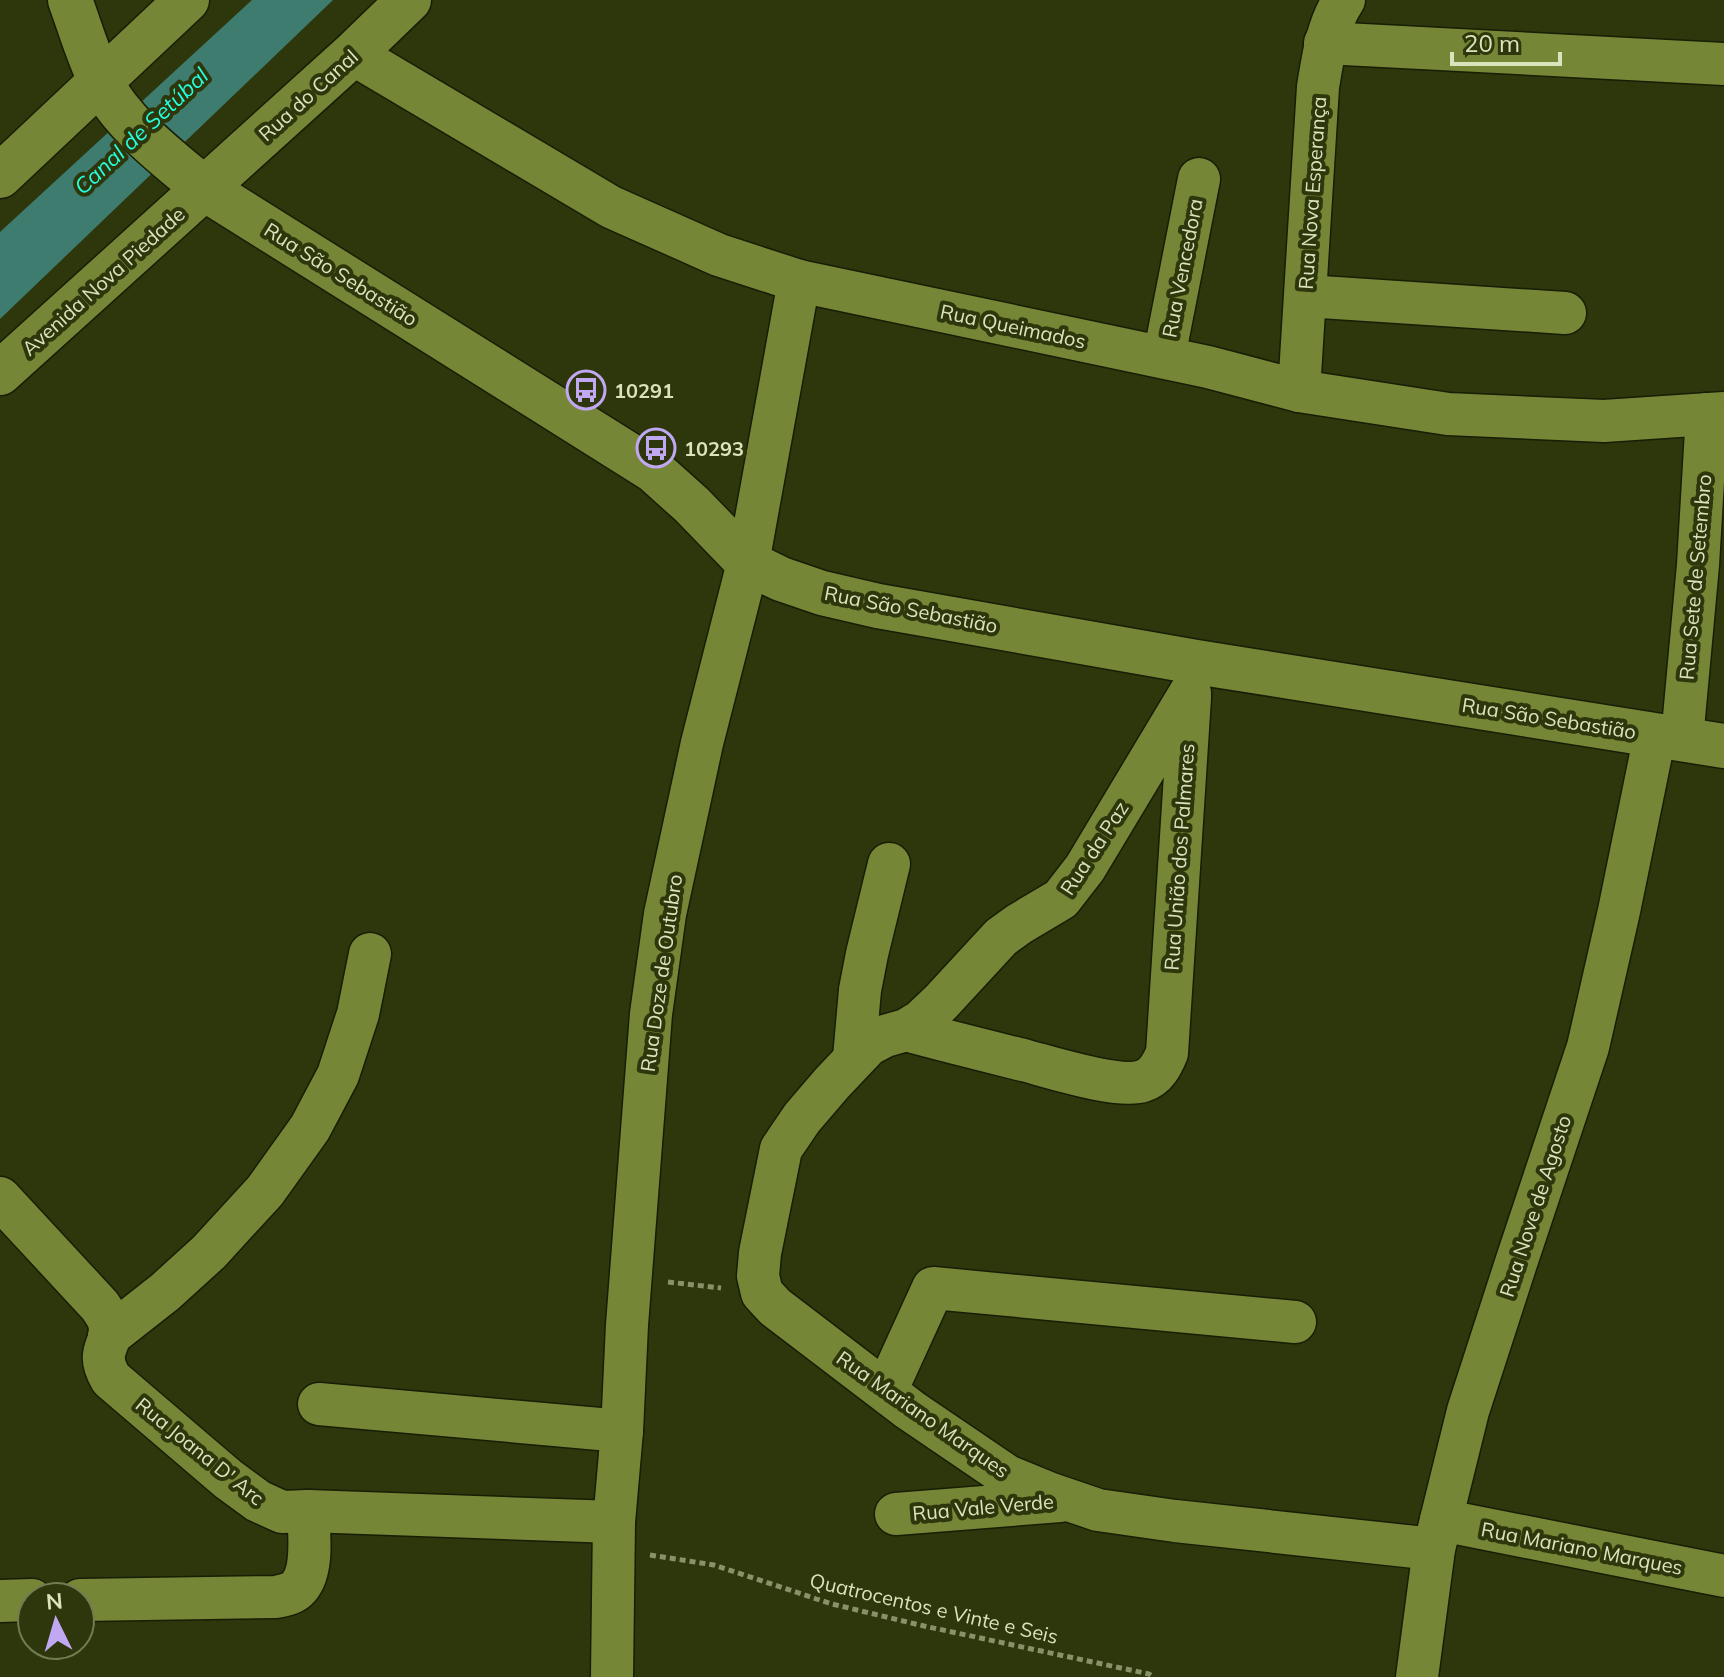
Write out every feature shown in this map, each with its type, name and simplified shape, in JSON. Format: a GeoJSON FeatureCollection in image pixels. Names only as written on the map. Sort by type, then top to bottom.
{"type":"FeatureCollection","features":[{"type":"Feature","properties":{"kind":"street"},"geometry":{"type":"LineString","coordinates":[[70,0],[111,97]]}},
{"type":"Feature","properties":{"kind":"street"},"geometry":{"type":"LineString","coordinates":[[0,176],[111,97],[187,0]]}},
{"type":"Feature","properties":{"kind":"street","name":"Rua do Canal"},"geometry":{"type":"LineString","coordinates":[[189,176],[353,54],[409,0]]}},
{"type":"Feature","properties":{"kind":"street","name":"Rua Nova Esperança"},"geometry":{"type":"LineString","coordinates":[[1299,391],[1318,87],[1325,43],[1344,0]]}},
{"type":"Feature","properties":{"kind":"street"},"geometry":{"type":"LineString","coordinates":[[1325,43],[1724,64]]}},
{"type":"Feature","properties":{"kind":"street","name":"Rua Queimados"},"geometry":{"type":"LineString","coordinates":[[353,54],[611,207],[719,255],[799,281],[1164,357],[1299,391],[1448,414],[1604,421],[1716,414]]}},
{"type":"Feature","properties":{"kind":"street","name":"Rua São Sebastião"},"geometry":{"type":"LineString","coordinates":[[111,97],[189,176],[653,470],[748,563],[781,579],[878,606],[1193,677],[1724,746]]}},
{"type":"Feature","properties":{"kind":"street","name":"Avenida Nova Piedade"},"geometry":{"type":"LineString","coordinates":[[0,373],[189,176]]}},
{"type":"Feature","properties":{"kind":"street","name":"Rua Vencedora"},"geometry":{"type":"LineString","coordinates":[[1164,357],[1199,179]]}},
{"type":"Feature","properties":{"kind":"street","name":"Rua Doze de Outubro"},"geometry":{"type":"LineString","coordinates":[[612,1677],[614,1535],[651,1014],[665,914],[702,743],[748,563],[799,281]]}},
{"type":"Feature","properties":{"kind":"street"},"geometry":{"type":"LineString","coordinates":[[1306,296],[1565,313]]}},
{"type":"Feature","properties":{"kind":"street","name":"Rua Sete de Setembro"},"geometry":{"type":"LineString","coordinates":[[1668,737],[1698,565],[1716,414]]}},
{"type":"Feature","properties":{"kind":"street","name":"Rua da Paz"},"geometry":{"type":"LineString","coordinates":[[762,1293],[758,1276],[760,1253],[781,1149],[802,1118],[868,1045],[921,1021],[1001,937],[1061,899],[1085,868],[1193,677]]}},
{"type":"Feature","properties":{"kind":"street","name":"Rua União dos Palmares"},"geometry":{"type":"LineString","coordinates":[[906,1030],[1090,1078],[1143,1081],[1162,1066],[1167,1053],[1193,677]]}},
{"type":"Feature","properties":{"kind":"street","name":"Rua Nove de Agosto"},"geometry":{"type":"LineString","coordinates":[[1417,1677],[1438,1534],[1468,1411],[1588,1047],[1619,911],[1668,737]]}},
{"type":"Feature","properties":{"kind":"street"},"geometry":{"type":"LineString","coordinates":[[854,1058],[860,990],[889,864]]}},
{"type":"Feature","properties":{"kind":"street"},"geometry":{"type":"LineString","coordinates":[[109,1336],[209,1252],[265,1191],[310,1128],[338,1075],[358,1014],[370,954]]}},
{"type":"Feature","properties":{"kind":"street","name":"Rua Joana D' Arc"},"geometry":{"type":"LineString","coordinates":[[0,1198],[100,1306],[108,1319],[109,1336],[103,1360],[111,1379],[258,1501],[282,1512],[308,1511],[614,1535]]}},
{"type":"Feature","properties":{"kind":"street"},"geometry":{"type":"LineString","coordinates":[[886,1391],[933,1288],[1295,1322]]}},
{"type":"Feature","properties":{"kind":"street","name":"Rua Mariano Marques"},"geometry":{"type":"LineString","coordinates":[[762,1293],[775,1307],[910,1410],[1007,1476],[1098,1510],[1175,1521],[1438,1534],[1724,1576]]}},
{"type":"Feature","properties":{"kind":"street"},"geometry":{"type":"LineString","coordinates":[[319,1404],[622,1431]]}},
{"type":"Feature","properties":{"kind":"street","name":"Rua Vale Verde"},"geometry":{"type":"LineString","coordinates":[[896,1514],[1069,1500]]}},
{"type":"Feature","properties":{"kind":"street"},"geometry":{"type":"LineString","coordinates":[[96,1600],[276,1597],[291,1593],[300,1586],[305,1576],[309,1556],[308,1511]]}},
{"type":"Feature","properties":{"kind":"path"},"geometry":{"type":"LineString","coordinates":[[630,1278],[762,1293]]}},
{"type":"Feature","properties":{"kind":"path","name":"Quatrocentos e Vinte e Seis"},"geometry":{"type":"LineString","coordinates":[[614,1535],[832,1604],[1153,1677]]}},
{"type":"Feature","properties":{"kind":"water","name":"Canal de Setúbal"},"geometry":{"type":"Polygon","coordinates":[[[252,0],[333,0],[0,319],[0,232],[252,0]]]}},
{"type":"Feature","properties":{"kind":"place","name":"10291"},"geometry":{"type":"Point","coordinates":[586,390]}},
{"type":"Feature","properties":{"kind":"place","name":"10293"},"geometry":{"type":"Point","coordinates":[656,448]}}]}
